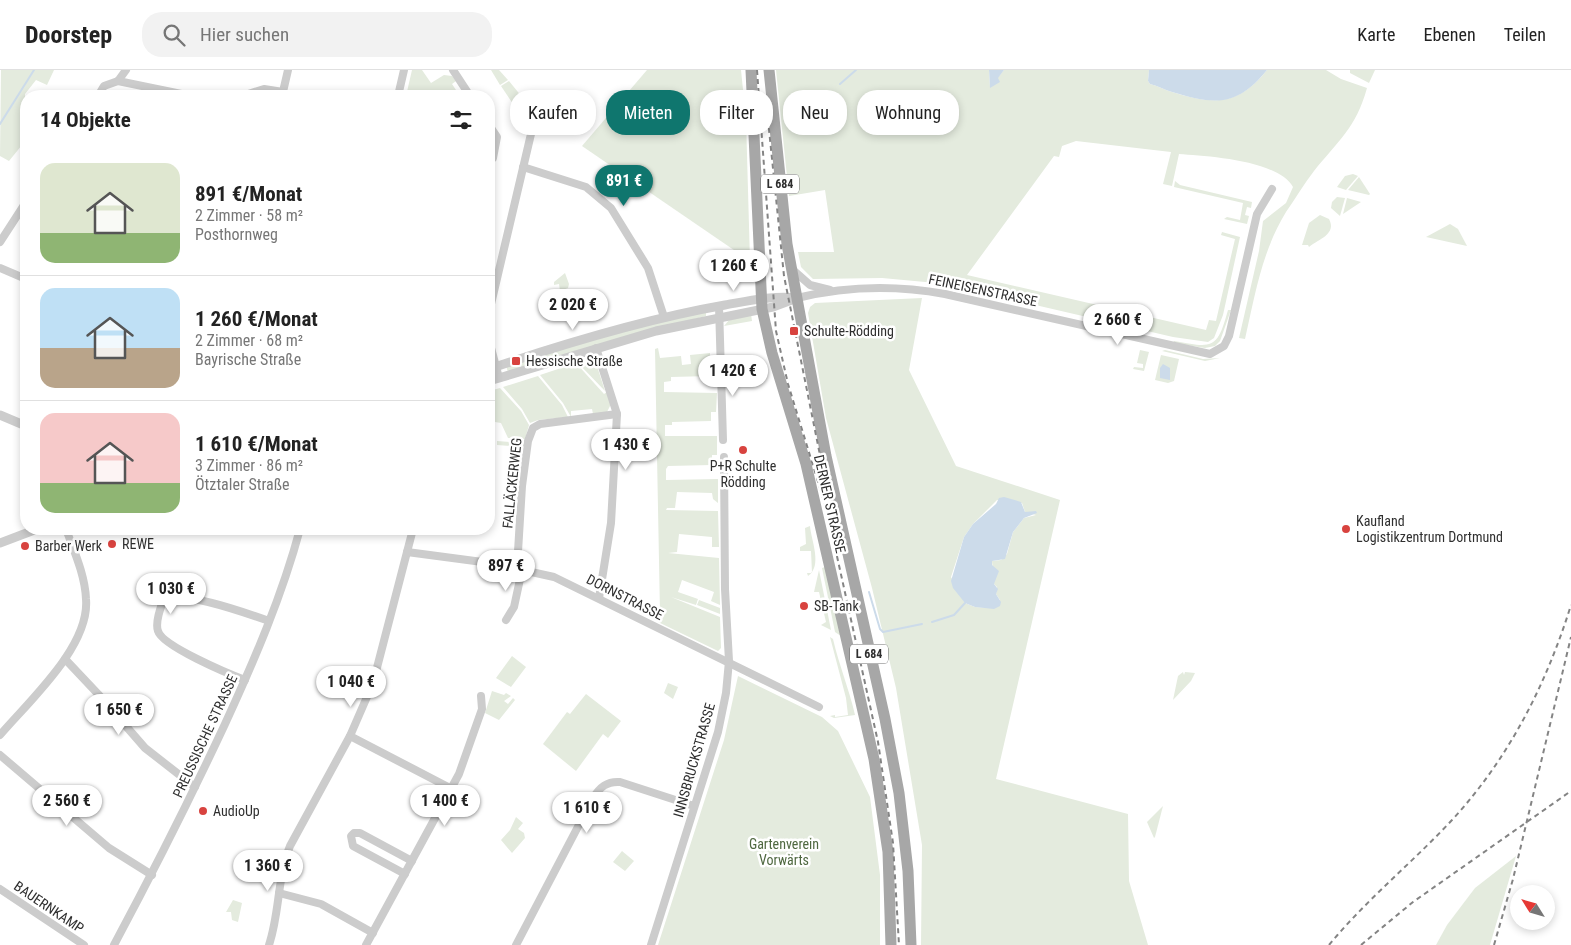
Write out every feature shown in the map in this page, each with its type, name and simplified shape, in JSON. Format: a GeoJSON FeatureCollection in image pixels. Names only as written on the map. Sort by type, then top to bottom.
{"type":"FeatureCollection","features":[{"type":"Feature","properties":{"kind":"main road","name":"DERNER STRASSE"},"geometry":{"type":"LineString","coordinates":[[751,70],[762,304],[772,353],[808,472],[874,759],[888,852],[891,945]]}},
{"type":"Feature","properties":{"kind":"main road","name":"DERNER STRASSE"},"geometry":{"type":"LineString","coordinates":[[769,70],[783,219],[797,298],[839,517],[896,774],[908,871],[911,945]]}},
{"type":"Feature","properties":{"kind":"street"},"geometry":{"type":"LineString","coordinates":[[118,81],[126,70]]}},
{"type":"Feature","properties":{"kind":"street"},"geometry":{"type":"LineString","coordinates":[[285,90],[288,70]]}},
{"type":"Feature","properties":{"kind":"street"},"geometry":{"type":"LineString","coordinates":[[399,90],[404,70]]}},
{"type":"Feature","properties":{"kind":"street"},"geometry":{"type":"LineString","coordinates":[[453,70],[466,90]]}},
{"type":"Feature","properties":{"kind":"street"},"geometry":{"type":"LineString","coordinates":[[102,90],[104,86],[118,81],[162,90]]}},
{"type":"Feature","properties":{"kind":"street"},"geometry":{"type":"LineString","coordinates":[[495,134],[497,137],[495,148]]}},
{"type":"Feature","properties":{"kind":"street"},"geometry":{"type":"LineString","coordinates":[[495,287],[531,135]]}},
{"type":"Feature","properties":{"kind":"street"},"geometry":{"type":"LineString","coordinates":[[523,167],[577,183],[594,192],[611,208],[648,268],[664,317]]}},
{"type":"Feature","properties":{"kind":"street","name":"FEINEISENSTRASSE"},"geometry":{"type":"LineString","coordinates":[[797,298],[834,290],[890,287],[929,291],[1210,354],[1224,346],[1229,336],[1258,214],[1272,189]]}},
{"type":"Feature","properties":{"kind":"street"},"geometry":{"type":"LineString","coordinates":[[0,242],[20,211]]}},
{"type":"Feature","properties":{"kind":"street"},"geometry":{"type":"LineString","coordinates":[[0,268],[20,276]]}},
{"type":"Feature","properties":{"kind":"street","name":"FEINEISENSTRASSE"},"geometry":{"type":"LineString","coordinates":[[792,269],[810,285],[834,290]]}},
{"type":"Feature","properties":{"kind":"street"},"geometry":{"type":"LineString","coordinates":[[495,379],[596,348],[788,297],[797,298]]}},
{"type":"Feature","properties":{"kind":"street"},"geometry":{"type":"LineString","coordinates":[[495,367],[664,317],[719,306],[762,304]]}},
{"type":"Feature","properties":{"kind":"street"},"geometry":{"type":"LineString","coordinates":[[719,306],[723,440]]}},
{"type":"Feature","properties":{"kind":"street"},"geometry":{"type":"LineString","coordinates":[[596,348],[617,414],[611,523],[599,598]]}},
{"type":"Feature","properties":{"kind":"street"},"geometry":{"type":"LineString","coordinates":[[495,372],[500,378]]}},
{"type":"Feature","properties":{"kind":"street","name":"FALLÄCKERWEG"},"geometry":{"type":"LineString","coordinates":[[506,620],[514,607],[519,569],[522,486],[528,441],[533,428],[550,422],[617,414]]}},
{"type":"Feature","properties":{"kind":"street"},"geometry":{"type":"LineString","coordinates":[[0,415],[20,423]]}},
{"type":"Feature","properties":{"kind":"street","name":"INNSBRUCKSTRASSE"},"geometry":{"type":"LineString","coordinates":[[651,945],[723,714],[729,661],[725,589],[724,457]]}},
{"type":"Feature","properties":{"kind":"street"},"geometry":{"type":"LineString","coordinates":[[0,543],[21,535]]}},
{"type":"Feature","properties":{"kind":"street"},"geometry":{"type":"LineString","coordinates":[[0,734],[65,659],[80,636],[86,610],[82,577],[68,535]]}},
{"type":"Feature","properties":{"kind":"street","name":"PREUSSISCHE STRASSE"},"geometry":{"type":"LineString","coordinates":[[114,945],[152,875],[245,680],[269,621],[298,535]]}},
{"type":"Feature","properties":{"kind":"street"},"geometry":{"type":"LineString","coordinates":[[269,945],[277,918],[284,861],[290,846],[350,736],[380,661],[411,535]]}},
{"type":"Feature","properties":{"kind":"street","name":"DORNSTRASSE"},"geometry":{"type":"LineString","coordinates":[[407,552],[519,569],[554,577],[729,661],[819,707]]}},
{"type":"Feature","properties":{"kind":"street"},"geometry":{"type":"LineString","coordinates":[[245,680],[211,667],[163,639],[157,627],[163,601],[172,596],[189,599],[225,607],[269,621]]}},
{"type":"Feature","properties":{"kind":"street"},"geometry":{"type":"LineString","coordinates":[[65,659],[145,748],[195,787]]}},
{"type":"Feature","properties":{"kind":"street"},"geometry":{"type":"LineString","coordinates":[[366,945],[452,789],[463,764],[482,709],[481,696]]}},
{"type":"Feature","properties":{"kind":"street"},"geometry":{"type":"LineString","coordinates":[[350,736],[452,789]]}},
{"type":"Feature","properties":{"kind":"street"},"geometry":{"type":"LineString","coordinates":[[0,755],[109,848],[152,875]]}},
{"type":"Feature","properties":{"kind":"street"},"geometry":{"type":"LineString","coordinates":[[516,945],[593,798],[602,786],[611,782],[620,782],[694,806]]}},
{"type":"Feature","properties":{"kind":"street"},"geometry":{"type":"LineString","coordinates":[[405,874],[353,846],[351,836],[354,833],[360,833],[412,861]]}},
{"type":"Feature","properties":{"kind":"street","name":"BAUERNKAMP"},"geometry":{"type":"LineString","coordinates":[[0,889],[84,945]]}},
{"type":"Feature","properties":{"kind":"street"},"geometry":{"type":"LineString","coordinates":[[279,892],[321,904],[373,933]]}},
{"type":"Feature","properties":{"kind":"green space"},"geometry":{"type":"Polygon","coordinates":[[[1,70],[54,70],[47,85],[36,80],[28,90],[20,90],[20,147],[9,161],[0,156],[1,70]]]}},
{"type":"Feature","properties":{"kind":"green space"},"geometry":{"type":"Polygon","coordinates":[[[412,70],[422,70],[431,83],[444,75],[452,76],[456,81],[452,84],[456,90],[407,90],[412,70]]]}},
{"type":"Feature","properties":{"kind":"green space"},"geometry":{"type":"Polygon","coordinates":[[[491,70],[499,70],[508,80],[500,85],[491,70]]]}},
{"type":"Feature","properties":{"kind":"green space"},"geometry":{"type":"Polygon","coordinates":[[[647,70],[741,70],[743,90],[700,90],[700,135],[746,135],[750,261],[582,146],[591,135],[596,135],[596,130],[606,118],[606,135],[690,135],[690,90],[630,90],[647,70]]]}},
{"type":"Feature","properties":{"kind":"green space"},"geometry":{"type":"Polygon","coordinates":[[[776,70],[989,70],[990,87],[1004,70],[1149,70],[1148,81],[1150,84],[1187,96],[1213,100],[1235,96],[1246,90],[1267,70],[1326,70],[1341,79],[1367,88],[1363,102],[1352,124],[1310,176],[1278,227],[1260,274],[1245,339],[1239,338],[1259,251],[1263,221],[1286,203],[1293,187],[1285,178],[1258,165],[1223,158],[1179,154],[1172,186],[1163,184],[1171,152],[1076,141],[1062,146],[1059,157],[1054,156],[967,275],[1206,330],[1209,320],[1216,321],[1235,239],[1221,235],[1222,232],[1240,237],[1223,315],[1214,338],[1208,342],[1173,337],[979,292],[937,285],[951,275],[936,283],[882,278],[813,279],[801,267],[798,252],[834,252],[825,190],[789,196],[776,70]]]}},
{"type":"Feature","properties":{"kind":"green space"},"geometry":{"type":"Polygon","coordinates":[[[1350,70],[1375,70],[1369,83],[1350,73],[1350,70]]]}},
{"type":"Feature","properties":{"kind":"green space"},"geometry":{"type":"Polygon","coordinates":[[[509,81],[516,90],[510,90],[510,100],[501,86],[509,81]]]}},
{"type":"Feature","properties":{"kind":"green space"},"geometry":{"type":"Polygon","coordinates":[[[1353,174],[1358,176],[1346,190],[1337,187],[1345,176],[1353,174]]]}},
{"type":"Feature","properties":{"kind":"green space"},"geometry":{"type":"Polygon","coordinates":[[[1359,177],[1370,194],[1369,195],[1348,190],[1359,177]]]}},
{"type":"Feature","properties":{"kind":"green space"},"geometry":{"type":"Polygon","coordinates":[[[1175,181],[1180,185],[1252,202],[1251,208],[1247,207],[1245,215],[1249,216],[1247,224],[1224,219],[1227,217],[1240,220],[1243,203],[1174,187],[1175,181]]]}},
{"type":"Feature","properties":{"kind":"green space"},"geometry":{"type":"Polygon","coordinates":[[[1337,197],[1345,198],[1340,216],[1331,208],[1332,202],[1337,197]]]}},
{"type":"Feature","properties":{"kind":"green space"},"geometry":{"type":"Polygon","coordinates":[[[1347,198],[1361,202],[1343,214],[1347,198]]]}},
{"type":"Feature","properties":{"kind":"green space"},"geometry":{"type":"Polygon","coordinates":[[[1320,215],[1329,219],[1331,229],[1326,236],[1309,247],[1308,245],[1302,245],[1309,223],[1320,215]]]}},
{"type":"Feature","properties":{"kind":"green space"},"geometry":{"type":"Polygon","coordinates":[[[1450,224],[1458,229],[1467,246],[1426,237],[1450,224]]]}},
{"type":"Feature","properties":{"kind":"green space"},"geometry":{"type":"Polygon","coordinates":[[[565,273],[569,284],[568,288],[560,291],[559,284],[554,285],[554,282],[565,273]]]}},
{"type":"Feature","properties":{"kind":"green space"},"geometry":{"type":"Polygon","coordinates":[[[922,298],[909,370],[956,466],[1060,500],[996,779],[1128,814],[1129,881],[1148,945],[921,945],[922,845],[896,688],[872,588],[826,418],[808,313],[810,307],[815,303],[922,298]],[[997,500],[973,524],[964,537],[951,577],[965,603],[975,607],[991,608],[1000,600],[996,594],[997,587],[994,584],[992,561],[1001,560],[1007,554],[1013,532],[1024,518],[1036,515],[1025,512],[1022,503],[997,500]]]}},
{"type":"Feature","properties":{"kind":"green space"},"geometry":{"type":"Polygon","coordinates":[[[1228,310],[1231,310],[1220,341],[1215,346],[1205,348],[1173,343],[1174,341],[1205,345],[1212,343],[1220,333],[1228,310]]]}},
{"type":"Feature","properties":{"kind":"green space"},"geometry":{"type":"Polygon","coordinates":[[[706,312],[706,316],[618,339],[508,372],[506,366],[626,329],[706,312]]]}},
{"type":"Feature","properties":{"kind":"green space"},"geometry":{"type":"Polygon","coordinates":[[[751,314],[752,321],[724,326],[729,320],[751,314]]]}},
{"type":"Feature","properties":{"kind":"green space"},"geometry":{"type":"Polygon","coordinates":[[[658,348],[660,358],[681,356],[682,365],[691,364],[690,355],[710,353],[710,376],[671,377],[671,381],[664,382],[664,392],[717,393],[716,412],[711,412],[711,421],[672,422],[672,425],[665,425],[665,436],[717,436],[717,455],[712,455],[712,465],[668,466],[666,469],[666,480],[718,479],[718,503],[713,499],[712,493],[677,492],[675,508],[667,508],[666,510],[718,511],[719,547],[712,547],[712,537],[679,534],[677,552],[668,553],[719,558],[720,605],[711,601],[714,592],[682,580],[678,592],[698,599],[696,605],[671,597],[720,617],[721,648],[718,651],[658,622],[660,614],[655,349],[658,348]]]}},
{"type":"Feature","properties":{"kind":"green space"},"geometry":{"type":"Polygon","coordinates":[[[1140,350],[1149,352],[1144,371],[1133,369],[1134,367],[1143,368],[1143,364],[1137,363],[1140,350]]]}},
{"type":"Feature","properties":{"kind":"green space"},"geometry":{"type":"Polygon","coordinates":[[[1165,350],[1203,359],[1220,358],[1205,361],[1162,351],[1165,350]]]}},
{"type":"Feature","properties":{"kind":"green space"},"geometry":{"type":"Polygon","coordinates":[[[1161,355],[1179,359],[1174,381],[1168,383],[1155,380],[1161,355]]]}},
{"type":"Feature","properties":{"kind":"green space"},"geometry":{"type":"Polygon","coordinates":[[[591,359],[596,363],[605,391],[578,363],[591,359]]]}},
{"type":"Feature","properties":{"kind":"green space"},"geometry":{"type":"Polygon","coordinates":[[[576,363],[604,394],[607,392],[611,404],[607,412],[593,414],[592,409],[571,411],[571,417],[563,403],[540,375],[576,363]]]}},
{"type":"Feature","properties":{"kind":"green space"},"geometry":{"type":"Polygon","coordinates":[[[538,376],[562,405],[568,417],[538,420],[530,423],[522,409],[503,387],[538,376]]]}},
{"type":"Feature","properties":{"kind":"green space"},"geometry":{"type":"Polygon","coordinates":[[[500,388],[521,411],[529,425],[525,439],[508,438],[501,423],[495,422],[495,389],[500,388]]]}},
{"type":"Feature","properties":{"kind":"green space"},"geometry":{"type":"Polygon","coordinates":[[[497,441],[525,443],[525,447],[497,445],[497,441]]]}},
{"type":"Feature","properties":{"kind":"green space"},"geometry":{"type":"Polygon","coordinates":[[[810,526],[815,552],[815,566],[812,572],[811,551],[800,551],[800,547],[806,544],[805,528],[810,526]]]}},
{"type":"Feature","properties":{"kind":"green space"},"geometry":{"type":"Polygon","coordinates":[[[825,567],[841,636],[835,632],[822,568],[825,567]]]}},
{"type":"Feature","properties":{"kind":"green space"},"geometry":{"type":"Polygon","coordinates":[[[819,570],[831,630],[821,625],[826,622],[819,592],[814,592],[819,570]]]}},
{"type":"Feature","properties":{"kind":"green space"},"geometry":{"type":"Polygon","coordinates":[[[699,600],[720,608],[720,614],[697,605],[699,600]]]}},
{"type":"Feature","properties":{"kind":"green space"},"geometry":{"type":"Polygon","coordinates":[[[830,637],[833,639],[855,715],[834,718],[830,716],[848,715],[846,698],[830,637]]]}},
{"type":"Feature","properties":{"kind":"green space"},"geometry":{"type":"Polygon","coordinates":[[[512,656],[526,667],[511,687],[496,678],[512,656]]]}},
{"type":"Feature","properties":{"kind":"green space"},"geometry":{"type":"Polygon","coordinates":[[[1183,672],[1184,675],[1185,672],[1195,673],[1191,681],[1173,700],[1178,676],[1183,672]]]}},
{"type":"Feature","properties":{"kind":"green space","name":"Gartenverein Vorwärts"},"geometry":{"type":"Polygon","coordinates":[[[738,676],[822,717],[838,731],[870,797],[880,875],[880,945],[658,945],[724,740],[738,676]]]}},
{"type":"Feature","properties":{"kind":"green space"},"geometry":{"type":"Polygon","coordinates":[[[668,683],[678,687],[673,699],[664,693],[668,683]]]}},
{"type":"Feature","properties":{"kind":"green space"},"geometry":{"type":"Polygon","coordinates":[[[492,691],[504,695],[506,693],[511,696],[504,701],[508,704],[513,698],[515,700],[499,720],[485,713],[492,691]]]}},
{"type":"Feature","properties":{"kind":"green space"},"geometry":{"type":"Polygon","coordinates":[[[586,694],[621,721],[608,738],[603,734],[576,771],[543,744],[567,712],[570,714],[586,694]]]}},
{"type":"Feature","properties":{"kind":"green space"},"geometry":{"type":"Polygon","coordinates":[[[1163,806],[1155,837],[1154,838],[1147,822],[1163,806]]]}},
{"type":"Feature","properties":{"kind":"green space"},"geometry":{"type":"Polygon","coordinates":[[[516,817],[523,823],[518,829],[524,833],[525,838],[512,853],[501,840],[510,830],[516,817]]]}},
{"type":"Feature","properties":{"kind":"green space"},"geometry":{"type":"Polygon","coordinates":[[[622,851],[634,861],[625,871],[613,862],[622,851]]]}},
{"type":"Feature","properties":{"kind":"green space"},"geometry":{"type":"Polygon","coordinates":[[[1516,856],[1490,945],[1436,945],[1447,925],[1475,888],[1516,856]]]}},
{"type":"Feature","properties":{"kind":"green space"},"geometry":{"type":"Polygon","coordinates":[[[233,900],[242,903],[238,922],[232,920],[231,912],[226,912],[233,900]]]}},
{"type":"Feature","properties":{"kind":"water"},"geometry":{"type":"Polygon","coordinates":[[[989,70],[1004,70],[998,78],[1000,82],[990,88],[989,70]]]}},
{"type":"Feature","properties":{"kind":"water"},"geometry":{"type":"Polygon","coordinates":[[[1149,70],[1267,70],[1246,91],[1235,97],[1213,101],[1187,96],[1150,84],[1148,81],[1149,70]]]}},
{"type":"Feature","properties":{"kind":"water"},"geometry":{"type":"Polygon","coordinates":[[[1163,364],[1170,368],[1170,380],[1160,378],[1160,368],[1163,364]]]}},
{"type":"Feature","properties":{"kind":"water"},"geometry":{"type":"Polygon","coordinates":[[[1004,497],[1021,502],[1025,512],[1036,511],[1037,513],[1024,518],[1013,532],[1005,559],[992,561],[992,565],[999,571],[994,584],[998,589],[996,594],[1001,602],[1000,606],[994,609],[975,607],[965,603],[953,588],[951,581],[964,537],[973,524],[996,504],[999,498],[1004,497]]]}},
{"type":"Feature","properties":{"kind":"waterway"},"geometry":{"type":"LineString","coordinates":[[21,90],[34,70]]}},
{"type":"Feature","properties":{"kind":"waterway"},"geometry":{"type":"LineString","coordinates":[[840,84],[856,70]]}},
{"type":"Feature","properties":{"kind":"waterway"},"geometry":{"type":"LineString","coordinates":[[0,124],[20,92]]}},
{"type":"Feature","properties":{"kind":"waterway"},"geometry":{"type":"LineString","coordinates":[[869,592],[880,629],[883,632],[922,624]]}},
{"type":"Feature","properties":{"kind":"waterway"},"geometry":{"type":"LineString","coordinates":[[932,622],[954,615],[965,603]]}},
{"type":"Feature","properties":{"kind":"railway"},"geometry":{"type":"LineString","coordinates":[[757,70],[776,331],[788,384],[827,511],[878,742],[893,843],[899,945]]}},
{"type":"Feature","properties":{"kind":"railway"},"geometry":{"type":"LineString","coordinates":[[770,135],[784,276],[825,480]]}},
{"type":"Feature","properties":{"kind":"railway"},"geometry":{"type":"LineString","coordinates":[[1329,945],[1343,928],[1452,820],[1491,772],[1524,719],[1537,692],[1550,664],[1571,605]]}},
{"type":"Feature","properties":{"kind":"railway"},"geometry":{"type":"LineString","coordinates":[[1494,945],[1513,879],[1571,637]]}},
{"type":"Feature","properties":{"kind":"railway"},"geometry":{"type":"LineString","coordinates":[[1361,945],[1413,902],[1571,791]]}},
{"type":"Feature","properties":{"kind":"place","name":"Schulte-Rödding"},"geometry":{"type":"Point","coordinates":[794,331]}},
{"type":"Feature","properties":{"kind":"place","name":"Hessische Straße"},"geometry":{"type":"Point","coordinates":[516,361]}},
{"type":"Feature","properties":{"kind":"place","name":"P+R Schulte Rödding"},"geometry":{"type":"Point","coordinates":[743,450]}},
{"type":"Feature","properties":{"kind":"place","name":"Kaufland Logistikzentrum Dortmund"},"geometry":{"type":"Point","coordinates":[1346,529]}},
{"type":"Feature","properties":{"kind":"place","name":"REWE"},"geometry":{"type":"Point","coordinates":[112,544]}},
{"type":"Feature","properties":{"kind":"place","name":"Barber Werk"},"geometry":{"type":"Point","coordinates":[25,546]}},
{"type":"Feature","properties":{"kind":"place","name":"SB-Tank"},"geometry":{"type":"Point","coordinates":[804,606]}},
{"type":"Feature","properties":{"kind":"place","name":"AudioUp"},"geometry":{"type":"Point","coordinates":[203,811]}}]}
